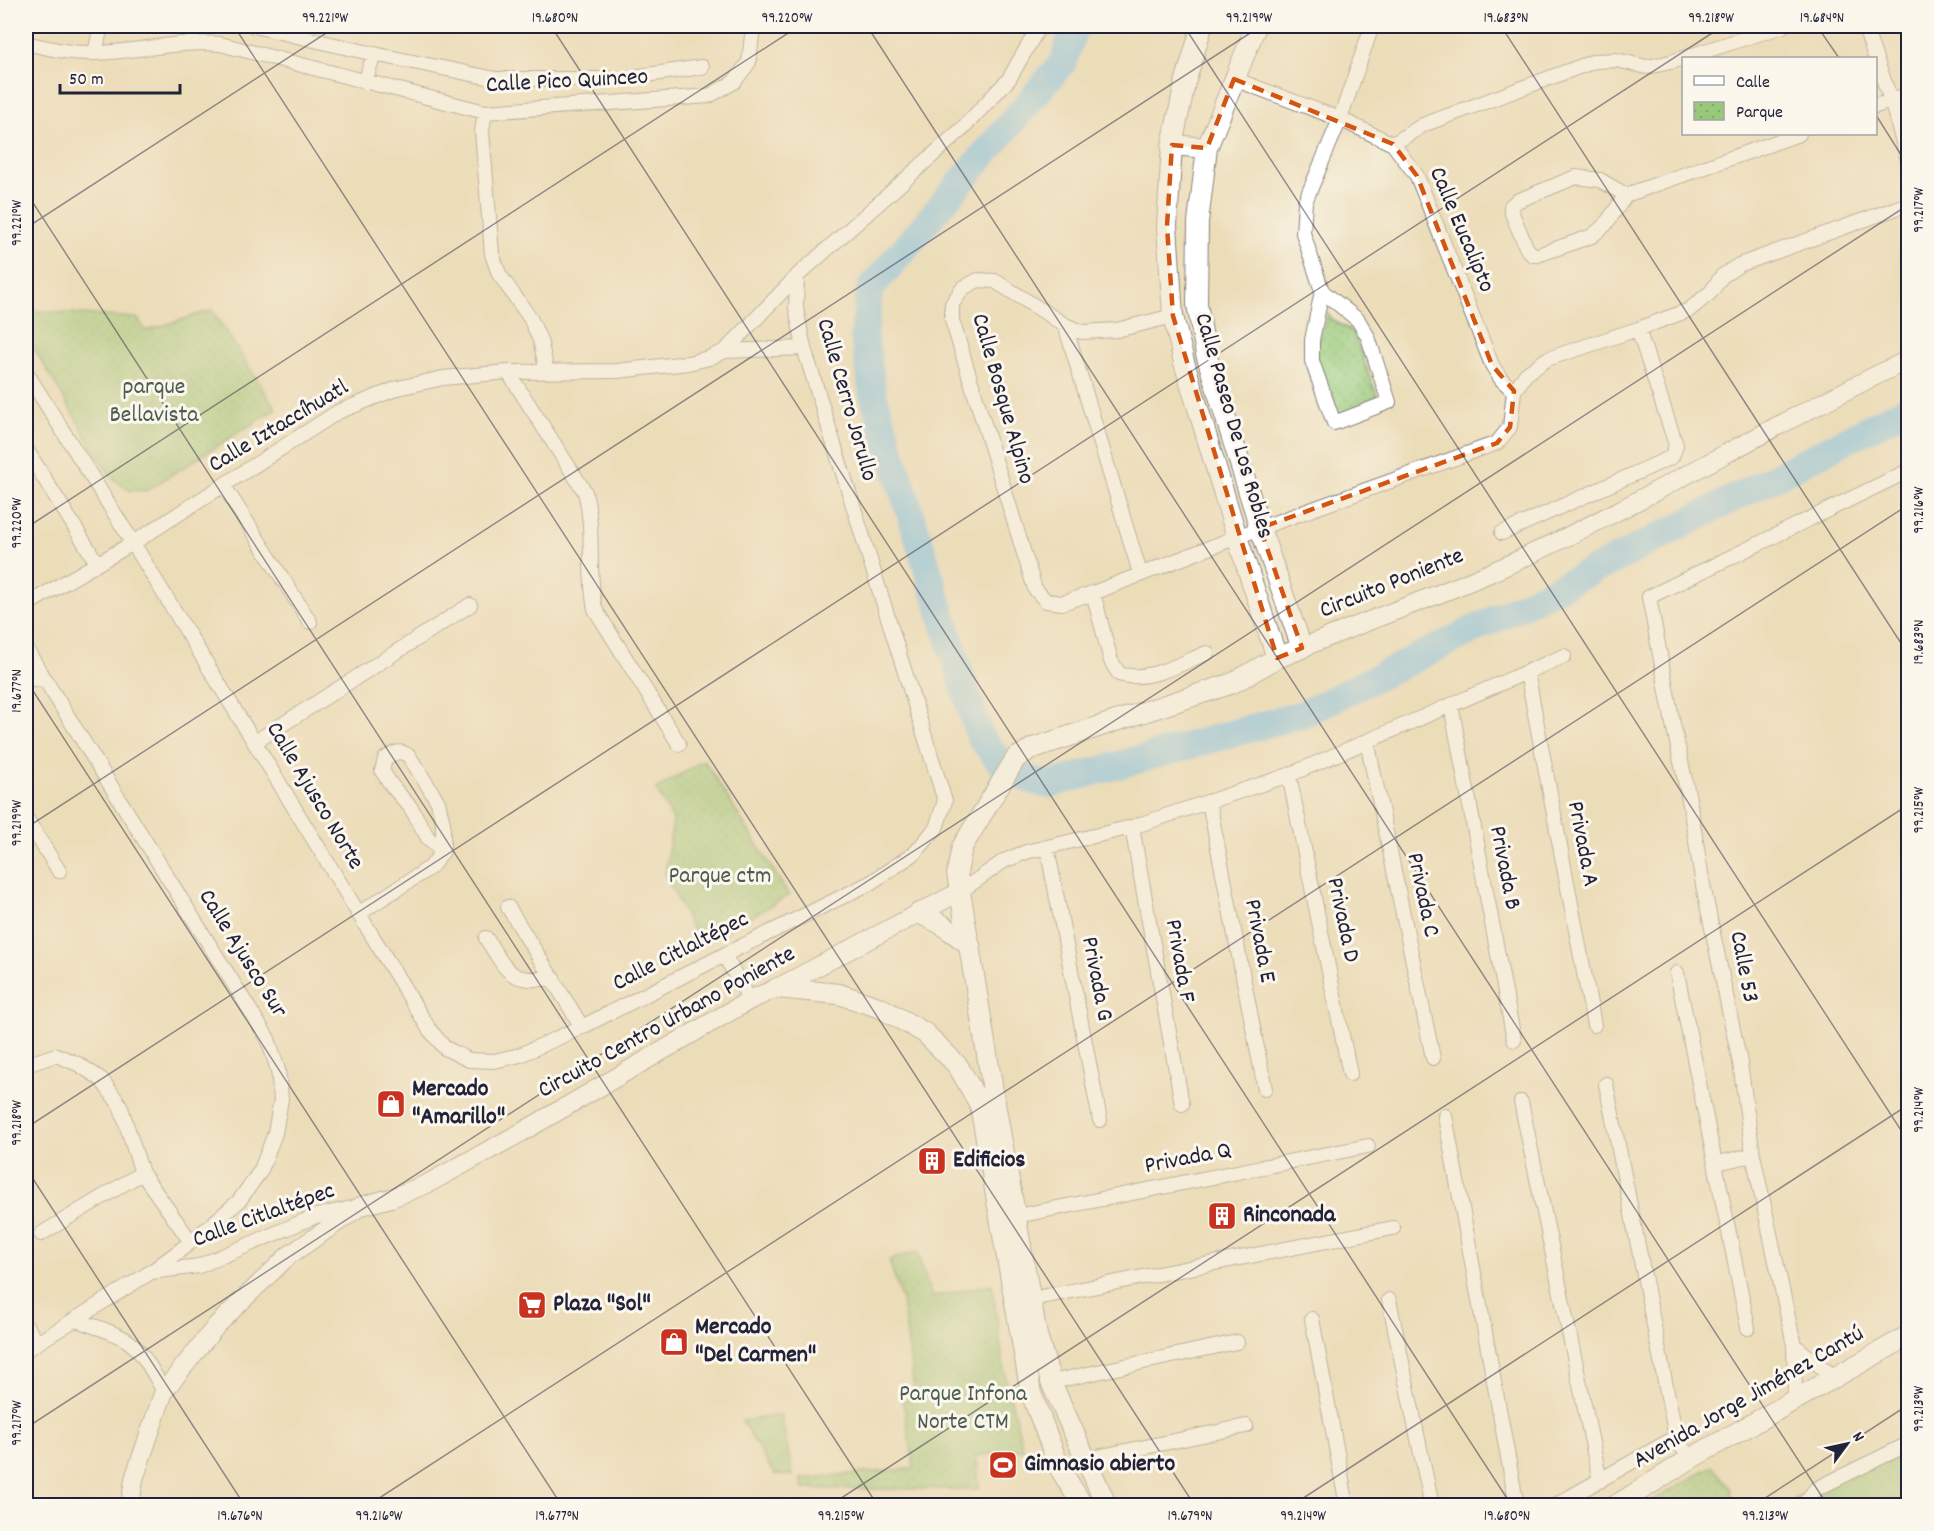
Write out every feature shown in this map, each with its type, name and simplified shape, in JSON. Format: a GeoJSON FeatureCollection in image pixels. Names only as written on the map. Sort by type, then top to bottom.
{"type":"FeatureCollection","features":[{"type":"Feature","properties":{"kind":"main road","name":"Calle Paseo De Los Robles"},"geometry":{"type":"LineString","coordinates":[[1202,26],[1185,83],[1172,145],[1167,226],[1173,315],[1184,362],[1237,537],[1277,658]]}},
{"type":"Feature","properties":{"kind":"main road","name":"Calle Paseo De Los Robles"},"geometry":{"type":"LineString","coordinates":[[1256,26],[1207,148],[1198,222],[1197,304],[1206,354],[1260,528],[1302,648]]}},
{"type":"Feature","properties":{"kind":"main road"},"geometry":{"type":"LineString","coordinates":[[1172,145],[1207,148]]}},
{"type":"Feature","properties":{"kind":"main road","name":"Circuito Poniente"},"geometry":{"type":"LineString","coordinates":[[1107,1506],[1051,1382],[1037,1335],[995,1104],[957,873],[962,847],[1016,758],[1034,748],[1233,683],[1277,658],[1302,648]]}},
{"type":"Feature","properties":{"kind":"main road"},"geometry":{"type":"LineString","coordinates":[[919,913],[940,924],[970,945]]}},
{"type":"Feature","properties":{"kind":"main road"},"geometry":{"type":"LineString","coordinates":[[777,988],[839,994],[880,1008],[925,1034],[958,1066],[980,1105],[1031,1393],[1060,1469],[1083,1506]]}},
{"type":"Feature","properties":{"kind":"main road","name":"Avenida Jorge Jiménez Cantú"},"geometry":{"type":"LineString","coordinates":[[1615,1506],[1690,1459],[1908,1336]]}},
{"type":"Feature","properties":{"kind":"street"},"geometry":{"type":"LineString","coordinates":[[94,53],[101,26]]}},
{"type":"Feature","properties":{"kind":"street"},"geometry":{"type":"LineString","coordinates":[[254,26],[496,79],[619,79],[702,67]]}},
{"type":"Feature","properties":{"kind":"street","name":"Calle Pico Quinceo"},"geometry":{"type":"LineString","coordinates":[[26,43],[69,52],[94,53],[195,42],[220,44],[485,112],[709,96],[734,82],[749,62],[753,26]]}},
{"type":"Feature","properties":{"kind":"street"},"geometry":{"type":"LineString","coordinates":[[797,276],[962,129],[1010,79],[1036,32],[1037,26]]}},
{"type":"Feature","properties":{"kind":"street"},"geometry":{"type":"LineString","coordinates":[[1322,291],[1358,320],[1368,337],[1389,402],[1334,423],[1312,361],[1312,340],[1322,291],[1304,233],[1305,202],[1340,119],[1373,26]]}},
{"type":"Feature","properties":{"kind":"street"},"geometry":{"type":"LineString","coordinates":[[1687,57],[1783,26]]}},
{"type":"Feature","properties":{"kind":"street"},"geometry":{"type":"LineString","coordinates":[[1864,26],[1875,57]]}},
{"type":"Feature","properties":{"kind":"street"},"geometry":{"type":"LineString","coordinates":[[365,81],[374,54]]}},
{"type":"Feature","properties":{"kind":"street"},"geometry":{"type":"LineString","coordinates":[[1393,144],[1423,125],[1595,61],[1616,60],[1647,67],[1682,58]]}},
{"type":"Feature","properties":{"kind":"street"},"geometry":{"type":"LineString","coordinates":[[1877,62],[1891,100],[1908,160]]}},
{"type":"Feature","properties":{"kind":"street","name":"Calle Eucalipto"},"geometry":{"type":"LineString","coordinates":[[1234,79],[1340,119],[1393,144],[1417,176],[1492,365],[1501,379],[1514,391]]}},
{"type":"Feature","properties":{"kind":"street"},"geometry":{"type":"LineString","coordinates":[[1877,105],[1908,94]]}},
{"type":"Feature","properties":{"kind":"street"},"geometry":{"type":"LineString","coordinates":[[485,112],[482,131],[492,254],[500,273],[535,329],[540,340],[547,372]]}},
{"type":"Feature","properties":{"kind":"street"},"geometry":{"type":"LineString","coordinates":[[1626,195],[1600,180],[1576,177],[1516,201],[1511,206],[1511,211],[1527,249],[1533,255],[1538,255],[1592,236],[1614,214],[1626,195],[1796,135]]}},
{"type":"Feature","properties":{"kind":"street"},"geometry":{"type":"LineString","coordinates":[[1207,652],[1156,672],[1129,677],[1119,674],[1111,660],[1092,593],[1260,528],[1497,443],[1510,427],[1514,391],[1526,374],[1547,359],[1689,310],[1711,291],[1722,276],[1739,265],[1908,204]]}},
{"type":"Feature","properties":{"kind":"street","name":"Calle Cerro Jorullo"},"geometry":{"type":"LineString","coordinates":[[797,276],[796,308],[804,348],[945,801]]}},
{"type":"Feature","properties":{"kind":"street","name":"Calle Iztaccíhuatl"},"geometry":{"type":"LineString","coordinates":[[725,351],[797,276]]}},
{"type":"Feature","properties":{"kind":"street","name":"Calle Bosque Alpino"},"geometry":{"type":"LineString","coordinates":[[1092,593],[1062,603],[1046,602],[1035,589],[952,320],[952,304],[963,288],[978,280],[995,280],[1065,325],[1082,332],[1116,330],[1173,315]]}},
{"type":"Feature","properties":{"kind":"street"},"geometry":{"type":"LineString","coordinates":[[1065,325],[1140,573]]}},
{"type":"Feature","properties":{"kind":"street"},"geometry":{"type":"LineString","coordinates":[[1503,532],[1671,457],[1676,445],[1638,329]]}},
{"type":"Feature","properties":{"kind":"street","name":"Calle Iztaccíhuatl"},"geometry":{"type":"LineString","coordinates":[[26,605],[133,543],[338,412],[398,388],[443,378],[508,372],[617,370],[688,363],[725,351],[804,348]]}},
{"type":"Feature","properties":{"kind":"street","name":"Circuito Poniente"},"geometry":{"type":"LineString","coordinates":[[1302,648],[1492,572],[1908,360]]}},
{"type":"Feature","properties":{"kind":"street","name":"Calle Ajusco Norte"},"geometry":{"type":"LineString","coordinates":[[26,372],[429,1029],[445,1048],[469,1060]]}},
{"type":"Feature","properties":{"kind":"street"},"geometry":{"type":"LineString","coordinates":[[508,372],[585,492],[589,506],[591,589],[595,609],[679,744]]}},
{"type":"Feature","properties":{"kind":"street"},"geometry":{"type":"LineString","coordinates":[[26,449],[97,563]]}},
{"type":"Feature","properties":{"kind":"street","name":"Calle 53"},"geometry":{"type":"LineString","coordinates":[[1795,1399],[1794,1345],[1753,1155],[1740,1063],[1703,885],[1689,799],[1672,724],[1649,597],[1908,471]]}},
{"type":"Feature","properties":{"kind":"street"},"geometry":{"type":"LineString","coordinates":[[224,486],[310,622]]}},
{"type":"Feature","properties":{"kind":"street"},"geometry":{"type":"LineString","coordinates":[[255,742],[470,605]]}},
{"type":"Feature","properties":{"kind":"street","name":"Calle Ajusco Sur"},"geometry":{"type":"LineString","coordinates":[[26,650],[268,1039],[278,1070],[281,1100],[274,1133],[261,1170],[239,1201],[151,1272]]}},
{"type":"Feature","properties":{"kind":"street"},"geometry":{"type":"LineString","coordinates":[[961,891],[1004,861],[1026,852],[1132,827],[1289,775],[1564,656]]}},
{"type":"Feature","properties":{"kind":"street","name":"Privada A"},"geometry":{"type":"LineString","coordinates":[[1527,672],[1594,1025]]}},
{"type":"Feature","properties":{"kind":"street"},"geometry":{"type":"LineString","coordinates":[[26,678],[45,680]]}},
{"type":"Feature","properties":{"kind":"street","name":"Privada B"},"geometry":{"type":"LineString","coordinates":[[1451,705],[1514,1040]]}},
{"type":"Feature","properties":{"kind":"street","name":"Privada C"},"geometry":{"type":"LineString","coordinates":[[1366,741],[1433,1059]]}},
{"type":"Feature","properties":{"kind":"street"},"geometry":{"type":"LineString","coordinates":[[358,914],[430,867],[443,851],[443,823],[438,802],[409,756],[404,752],[397,752],[385,759],[382,771],[411,808],[428,838],[443,851]]}},
{"type":"Feature","properties":{"kind":"street","name":"Privada D"},"geometry":{"type":"LineString","coordinates":[[1289,775],[1350,1074]]}},
{"type":"Feature","properties":{"kind":"street","name":"Calle Citlaltépec"},"geometry":{"type":"LineString","coordinates":[[469,1060],[494,1060],[520,1055],[582,1027],[870,883],[915,853],[936,828],[945,801]]}},
{"type":"Feature","properties":{"kind":"street","name":"Privada E"},"geometry":{"type":"LineString","coordinates":[[1209,802],[1265,1089]]}},
{"type":"Feature","properties":{"kind":"street"},"geometry":{"type":"LineString","coordinates":[[26,818],[59,871]]}},
{"type":"Feature","properties":{"kind":"street","name":"Privada F"},"geometry":{"type":"LineString","coordinates":[[1132,827],[1182,1104]]}},
{"type":"Feature","properties":{"kind":"street","name":"Privada G"},"geometry":{"type":"LineString","coordinates":[[1047,847],[1100,1120]]}},
{"type":"Feature","properties":{"kind":"street","name":"Circuito Centro Urbano Poniente"},"geometry":{"type":"LineString","coordinates":[[130,1506],[134,1479],[164,1391],[217,1324],[288,1256],[361,1206],[391,1198],[427,1184],[522,1132],[750,1000],[961,891]]}},
{"type":"Feature","properties":{"kind":"street"},"geometry":{"type":"LineString","coordinates":[[508,907],[582,1027]]}},
{"type":"Feature","properties":{"kind":"street"},"geometry":{"type":"LineString","coordinates":[[486,938],[502,963],[515,977],[532,980],[553,978]]}},
{"type":"Feature","properties":{"kind":"street"},"geometry":{"type":"LineString","coordinates":[[724,955],[750,1000]]}},
{"type":"Feature","properties":{"kind":"street"},"geometry":{"type":"LineString","coordinates":[[1677,973],[1717,1163],[1748,1328]]}},
{"type":"Feature","properties":{"kind":"street"},"geometry":{"type":"LineString","coordinates":[[26,1065],[56,1055],[78,1064],[102,1079],[120,1105],[142,1173],[191,1242]]}},
{"type":"Feature","properties":{"kind":"street"},"geometry":{"type":"LineString","coordinates":[[1606,1084],[1676,1437],[1690,1459]]}},
{"type":"Feature","properties":{"kind":"street"},"geometry":{"type":"LineString","coordinates":[[1521,1102],[1600,1481]]}},
{"type":"Feature","properties":{"kind":"street"},"geometry":{"type":"LineString","coordinates":[[1445,1116],[1517,1506]]}},
{"type":"Feature","properties":{"kind":"street","name":"Privada Q"},"geometry":{"type":"LineString","coordinates":[[1017,1216],[1368,1146]]}},
{"type":"Feature","properties":{"kind":"street"},"geometry":{"type":"LineString","coordinates":[[1717,1163],[1753,1155]]}},
{"type":"Feature","properties":{"kind":"street"},"geometry":{"type":"LineString","coordinates":[[41,1234],[142,1173]]}},
{"type":"Feature","properties":{"kind":"street","name":"Calle Citlaltépec"},"geometry":{"type":"LineString","coordinates":[[31,1346],[151,1272],[199,1266],[316,1216],[361,1206]]}},
{"type":"Feature","properties":{"kind":"street"},"geometry":{"type":"LineString","coordinates":[[1031,1299],[1393,1228]]}},
{"type":"Feature","properties":{"kind":"street"},"geometry":{"type":"LineString","coordinates":[[1389,1300],[1432,1506]]}},
{"type":"Feature","properties":{"kind":"street"},"geometry":{"type":"LineString","coordinates":[[103,1303],[107,1330]]}},
{"type":"Feature","properties":{"kind":"street"},"geometry":{"type":"LineString","coordinates":[[1312,1318],[1347,1506]]}},
{"type":"Feature","properties":{"kind":"street"},"geometry":{"type":"LineString","coordinates":[[76,1320],[107,1330],[130,1342],[164,1391]]}},
{"type":"Feature","properties":{"kind":"street"},"geometry":{"type":"LineString","coordinates":[[26,1326],[31,1346]]}},
{"type":"Feature","properties":{"kind":"street"},"geometry":{"type":"LineString","coordinates":[[1051,1382],[1237,1342]]}},
{"type":"Feature","properties":{"kind":"street"},"geometry":{"type":"LineString","coordinates":[[1794,1345],[1834,1377]]}},
{"type":"Feature","properties":{"kind":"street"},"geometry":{"type":"LineString","coordinates":[[1087,1459],[1246,1426]]}},
{"type":"Feature","properties":{"kind":"street"},"geometry":{"type":"LineString","coordinates":[[1554,1506],[1676,1437]]}},
{"type":"Feature","properties":{"kind":"street"},"geometry":{"type":"LineString","coordinates":[[1802,1506],[1816,1489],[1908,1444]]}},
{"type":"Feature","properties":{"kind":"highlighted area"},"geometry":{"type":"Polygon","coordinates":[[[1234,79],[1393,144],[1417,176],[1492,365],[1514,391],[1510,427],[1497,443],[1260,528],[1302,648],[1277,658],[1173,316],[1167,226],[1172,145],[1207,148],[1234,79]]]}},
{"type":"Feature","properties":{"kind":"green space","name":"parque Bellavista"},"geometry":{"type":"Polygon","coordinates":[[[26,310],[137,318],[146,331],[212,310],[276,409],[146,491],[128,490],[110,476],[26,335],[26,310]]]}},
{"type":"Feature","properties":{"kind":"green space"},"geometry":{"type":"Polygon","coordinates":[[[1328,313],[1331,319],[1354,333],[1380,404],[1336,421],[1313,359],[1328,313]]]}},
{"type":"Feature","properties":{"kind":"green space","name":"Parque ctm"},"geometry":{"type":"Polygon","coordinates":[[[704,760],[789,895],[700,946],[665,874],[673,820],[656,789],[704,760]]]}},
{"type":"Feature","properties":{"kind":"green space","name":"Parque Infona Norte CTM"},"geometry":{"type":"Polygon","coordinates":[[[917,1252],[932,1297],[992,1284],[1005,1375],[1023,1449],[977,1456],[979,1489],[803,1489],[801,1479],[914,1468],[903,1401],[915,1396],[902,1301],[889,1260],[917,1252]]]}},
{"type":"Feature","properties":{"kind":"green space"},"geometry":{"type":"Polygon","coordinates":[[[781,1415],[793,1476],[774,1474],[742,1421],[781,1415]]]}},
{"type":"Feature","properties":{"kind":"green space"},"geometry":{"type":"Polygon","coordinates":[[[1908,1446],[1908,1505],[1792,1506],[1795,1498],[1908,1446]]]}},
{"type":"Feature","properties":{"kind":"green space"},"geometry":{"type":"Polygon","coordinates":[[[1712,1466],[1731,1489],[1734,1505],[1645,1505],[1712,1466]]]}},
{"type":"Feature","properties":{"kind":"waterway"},"geometry":{"type":"LineString","coordinates":[[1001,763],[980,737],[873,394],[864,336],[870,289],[1063,62],[1075,26]]}},
{"type":"Feature","properties":{"kind":"waterway"},"geometry":{"type":"LineString","coordinates":[[1019,776],[1047,785],[1303,714],[1626,554],[1908,408]]}},
{"type":"Feature","properties":{"kind":"place","name":"Mercado \"Amarillo\""},"geometry":{"type":"Point","coordinates":[391,1104]}},
{"type":"Feature","properties":{"kind":"place","name":"Edificios"},"geometry":{"type":"Point","coordinates":[932,1161]}},
{"type":"Feature","properties":{"kind":"place","name":"Rinconada"},"geometry":{"type":"Point","coordinates":[1222,1216]}},
{"type":"Feature","properties":{"kind":"place","name":"Plaza \"Sol\""},"geometry":{"type":"Point","coordinates":[532,1305]}},
{"type":"Feature","properties":{"kind":"place","name":"Mercado \"Del Carmen\""},"geometry":{"type":"Point","coordinates":[674,1342]}},
{"type":"Feature","properties":{"kind":"place","name":"Gimnasio abierto"},"geometry":{"type":"Point","coordinates":[1003,1465]}}]}
